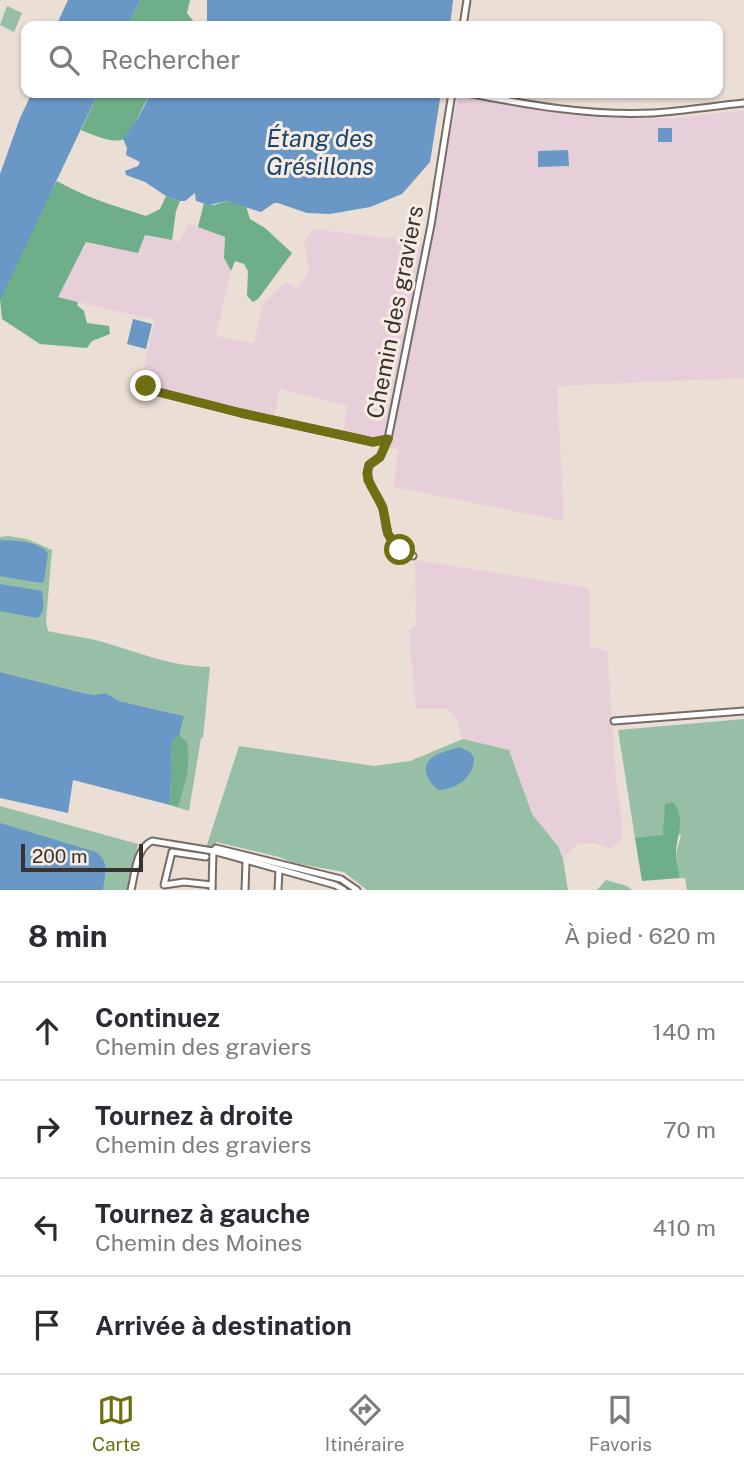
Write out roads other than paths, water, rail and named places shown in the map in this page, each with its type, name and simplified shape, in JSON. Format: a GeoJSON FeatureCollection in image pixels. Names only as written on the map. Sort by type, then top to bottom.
{"type":"FeatureCollection","features":[{"type":"Feature","properties":{"kind":"street"},"geometry":{"type":"LineString","coordinates":[[464,21],[467,0]]}},
{"type":"Feature","properties":{"kind":"street","name":"Chemin des graviers"},"geometry":{"type":"LineString","coordinates":[[413,556],[400,550],[388,534],[383,508],[368,480],[369,465],[380,457],[388,439],[431,225],[451,98]]}},
{"type":"Feature","properties":{"kind":"street"},"geometry":{"type":"LineString","coordinates":[[491,98],[529,106],[601,112],[652,113],[744,103]]}},
{"type":"Feature","properties":{"kind":"street"},"geometry":{"type":"LineString","coordinates":[[146,386],[150,390],[241,413],[373,442],[388,439]]}},
{"type":"Feature","properties":{"kind":"street"},"geometry":{"type":"LineString","coordinates":[[614,721],[744,711]]}},
{"type":"Feature","properties":{"kind":"street"},"geometry":{"type":"LineString","coordinates":[[131,890],[143,847],[152,841],[206,857]]}},
{"type":"Feature","properties":{"kind":"street"},"geometry":{"type":"LineString","coordinates":[[213,850],[212,887],[184,882],[164,885],[172,852],[216,848],[341,879],[357,890]]}},
{"type":"Feature","properties":{"kind":"street"},"geometry":{"type":"LineString","coordinates":[[213,850],[340,889]]}},
{"type":"Feature","properties":{"kind":"street"},"geometry":{"type":"LineString","coordinates":[[246,861],[246,890]]}},
{"type":"Feature","properties":{"kind":"street"},"geometry":{"type":"LineString","coordinates":[[278,890],[279,870]]}},
{"type":"Feature","properties":{"kind":"water"},"geometry":{"type":"Polygon","coordinates":[[[68,0],[140,0],[130,21],[58,21],[68,0]]]}},
{"type":"Feature","properties":{"kind":"water"},"geometry":{"type":"Polygon","coordinates":[[[207,0],[453,0],[451,21],[207,21],[207,0]]]}},
{"type":"Feature","properties":{"kind":"water"},"geometry":{"type":"Polygon","coordinates":[[[30,98],[96,98],[0,300],[0,174],[30,98]]]}},
{"type":"Feature","properties":{"kind":"water","name":"Étang des Grésillons"},"geometry":{"type":"Polygon","coordinates":[[[148,98],[440,98],[430,162],[402,194],[370,207],[330,214],[307,213],[278,203],[261,212],[227,201],[209,205],[196,201],[195,193],[185,201],[166,196],[145,182],[126,175],[125,171],[138,166],[140,162],[126,155],[127,148],[123,139],[148,98]]]}},
{"type":"Feature","properties":{"kind":"water"},"geometry":{"type":"Polygon","coordinates":[[[658,128],[672,128],[672,142],[658,142],[658,128]]]}},
{"type":"Feature","properties":{"kind":"water"},"geometry":{"type":"Polygon","coordinates":[[[568,150],[569,166],[538,167],[538,151],[568,150]]]}},
{"type":"Feature","properties":{"kind":"water"},"geometry":{"type":"Polygon","coordinates":[[[133,319],[152,324],[146,349],[127,344],[133,319]]]}},
{"type":"Feature","properties":{"kind":"water"},"geometry":{"type":"Polygon","coordinates":[[[0,540],[32,543],[48,553],[44,581],[41,583],[0,576],[0,540]]]}},
{"type":"Feature","properties":{"kind":"water"},"geometry":{"type":"Polygon","coordinates":[[[0,584],[42,591],[43,606],[40,616],[37,618],[0,611],[0,584]]]}},
{"type":"Feature","properties":{"kind":"water"},"geometry":{"type":"Polygon","coordinates":[[[0,672],[93,695],[106,693],[119,701],[184,716],[179,735],[172,741],[170,805],[73,780],[68,813],[0,798],[0,672]]]}},
{"type":"Feature","properties":{"kind":"water"},"geometry":{"type":"Polygon","coordinates":[[[459,747],[470,752],[474,758],[471,771],[458,784],[439,790],[431,783],[426,765],[436,755],[459,747]]]}},
{"type":"Feature","properties":{"kind":"water"},"geometry":{"type":"Polygon","coordinates":[[[0,823],[96,852],[105,864],[103,890],[0,890],[0,823]]]}}]}
